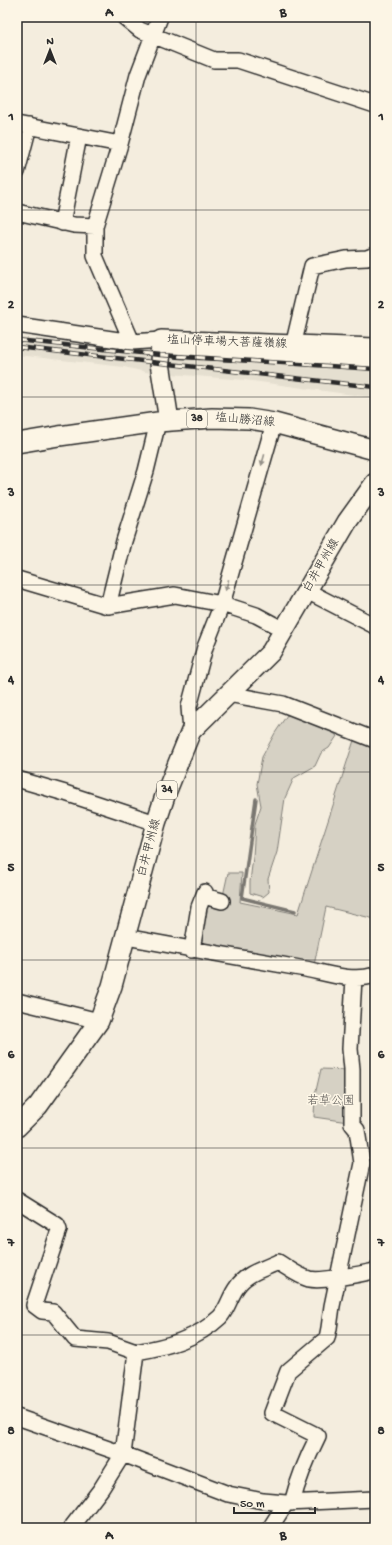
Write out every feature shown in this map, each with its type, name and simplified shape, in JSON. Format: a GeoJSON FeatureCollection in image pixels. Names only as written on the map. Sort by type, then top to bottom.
{"type":"FeatureCollection","features":[{"type":"Feature","properties":{"kind":"main road","name":"塩山停車場大菩薩嶺線"},"geometry":{"type":"LineString","coordinates":[[164,422],[161,369],[167,340],[375,348]]}},
{"type":"Feature","properties":{"kind":"main road","name":"塩山勝沼線"},"geometry":{"type":"LineString","coordinates":[[17,443],[164,422],[212,418],[249,419],[274,423],[375,450]]}},
{"type":"Feature","properties":{"kind":"main road","name":"白井甲州線"},"geometry":{"type":"LineString","coordinates":[[17,1126],[38,1106],[99,1022],[112,986],[156,823],[166,793],[191,731],[271,652],[347,522],[375,483]]}},
{"type":"Feature","properties":{"kind":"street"},"geometry":{"type":"LineString","coordinates":[[124,17],[140,30],[214,60],[238,60],[375,105]]}},
{"type":"Feature","properties":{"kind":"street"},"geometry":{"type":"LineString","coordinates":[[132,342],[95,256],[95,226],[120,144],[138,75],[160,17]]}},
{"type":"Feature","properties":{"kind":"street"},"geometry":{"type":"LineString","coordinates":[[17,172],[23,125],[120,144]]}},
{"type":"Feature","properties":{"kind":"street"},"geometry":{"type":"LineString","coordinates":[[62,223],[79,136]]}},
{"type":"Feature","properties":{"kind":"street"},"geometry":{"type":"LineString","coordinates":[[17,212],[62,223],[95,226]]}},
{"type":"Feature","properties":{"kind":"street"},"geometry":{"type":"LineString","coordinates":[[293,346],[312,266],[346,259],[367,258],[375,255]]}},
{"type":"Feature","properties":{"kind":"street"},"geometry":{"type":"LineString","coordinates":[[17,325],[132,342],[167,340],[177,350],[375,360]]}},
{"type":"Feature","properties":{"kind":"street"},"geometry":{"type":"LineString","coordinates":[[108,606],[124,541],[146,471],[164,422]]}},
{"type":"Feature","properties":{"kind":"street"},"geometry":{"type":"LineString","coordinates":[[191,731],[189,707],[205,647],[222,604],[274,423]]}},
{"type":"Feature","properties":{"kind":"street"},"geometry":{"type":"LineString","coordinates":[[17,579],[108,606],[175,595],[222,604],[256,615],[284,630]]}},
{"type":"Feature","properties":{"kind":"street"},"geometry":{"type":"LineString","coordinates":[[307,591],[375,626]]}},
{"type":"Feature","properties":{"kind":"street"},"geometry":{"type":"LineString","coordinates":[[228,694],[283,704],[375,740]]}},
{"type":"Feature","properties":{"kind":"street"},"geometry":{"type":"LineString","coordinates":[[17,779],[66,792],[156,823]]}},
{"type":"Feature","properties":{"kind":"street"},"geometry":{"type":"LineString","coordinates":[[192,950],[199,907],[205,894],[222,901]]}},
{"type":"Feature","properties":{"kind":"street"},"geometry":{"type":"LineString","coordinates":[[126,937],[354,978],[375,975]]}},
{"type":"Feature","properties":{"kind":"street"},"geometry":{"type":"LineString","coordinates":[[270,1528],[289,1503],[306,1460],[318,1436],[272,1413],[288,1371],[327,1338],[332,1306],[362,1162],[356,1130],[352,1124],[352,1069],[350,1049],[354,978]]}},
{"type":"Feature","properties":{"kind":"street"},"geometry":{"type":"LineString","coordinates":[[17,1001],[73,1014],[99,1022]]}},
{"type":"Feature","properties":{"kind":"street"},"geometry":{"type":"LineString","coordinates":[[17,1200],[57,1225],[59,1230],[34,1305],[42,1311],[53,1312],[75,1339],[108,1342],[136,1352],[158,1348],[194,1336],[220,1317],[237,1287],[247,1276],[278,1262],[300,1276],[310,1279],[338,1278],[375,1271]]}},
{"type":"Feature","properties":{"kind":"street"},"geometry":{"type":"LineString","coordinates":[[71,1528],[100,1489],[123,1454],[136,1352]]}},
{"type":"Feature","properties":{"kind":"street"},"geometry":{"type":"LineString","coordinates":[[17,1417],[123,1454],[228,1494],[263,1501],[289,1503],[375,1499]]}},
{"type":"Feature","properties":{"kind":"shaded area"},"geometry":{"type":"Polygon","coordinates":[[[17,337],[375,366],[375,398],[245,380],[171,374],[159,375],[124,367],[17,355],[17,337]]]}},
{"type":"Feature","properties":{"kind":"green space"},"geometry":{"type":"Polygon","coordinates":[[[287,715],[308,718],[320,723],[337,736],[329,748],[321,753],[315,766],[294,778],[285,798],[277,852],[268,879],[269,892],[263,897],[250,893],[255,824],[261,806],[257,784],[262,757],[287,715]]]}},
{"type":"Feature","properties":{"kind":"green space"},"geometry":{"type":"Polygon","coordinates":[[[356,734],[375,740],[375,919],[326,907],[313,970],[195,950],[204,900],[221,905],[228,873],[242,873],[240,902],[298,914],[356,734]]]}},
{"type":"Feature","properties":{"kind":"green space","name":"若草公園"},"geometry":{"type":"Polygon","coordinates":[[[321,1069],[348,1070],[348,1122],[314,1117],[315,1095],[321,1069]]]}},
{"type":"Feature","properties":{"kind":"waterway"},"geometry":{"type":"LineString","coordinates":[[256,799],[242,898],[295,911]]}},
{"type":"Feature","properties":{"kind":"railway"},"geometry":{"type":"LineString","coordinates":[[17,340],[160,355],[375,369]]}},
{"type":"Feature","properties":{"kind":"railway"},"geometry":{"type":"LineString","coordinates":[[17,347],[375,387]]}}]}
